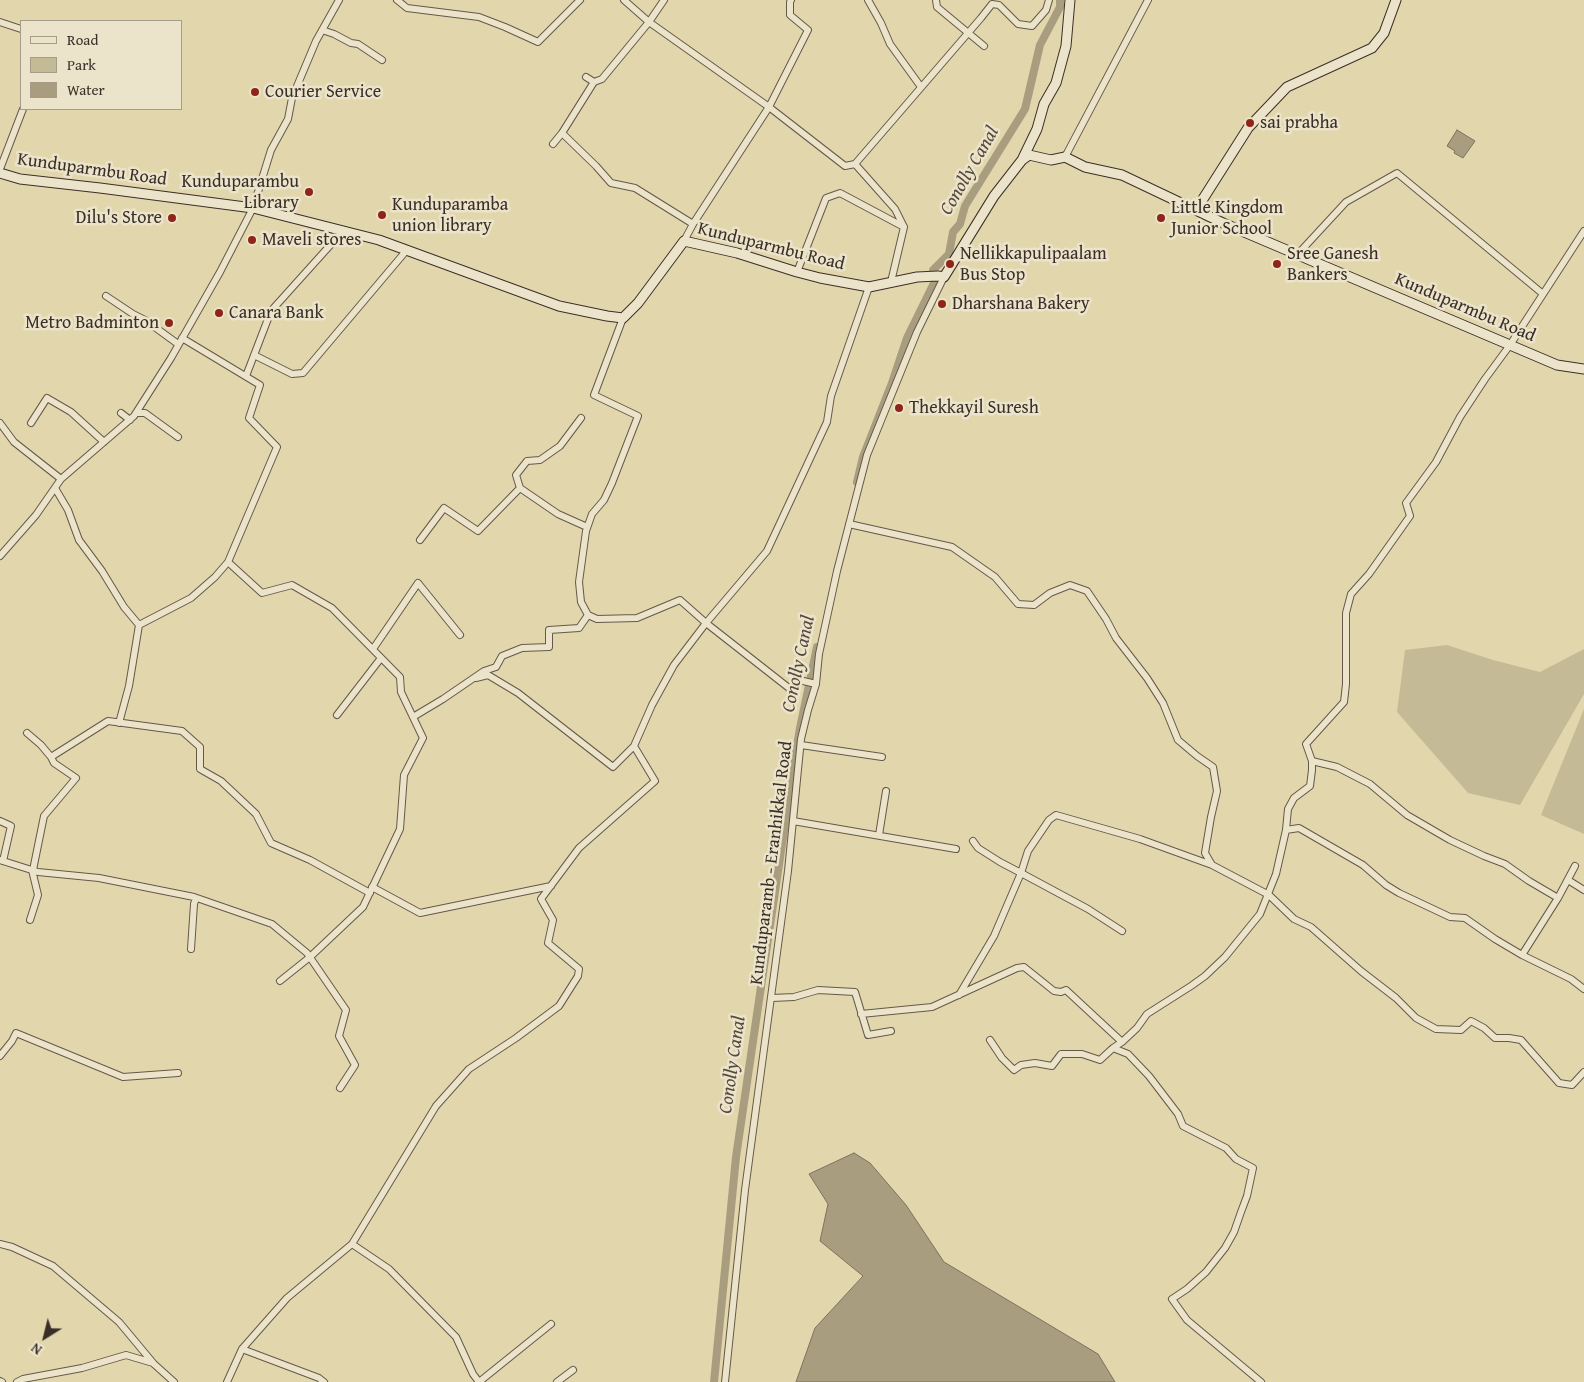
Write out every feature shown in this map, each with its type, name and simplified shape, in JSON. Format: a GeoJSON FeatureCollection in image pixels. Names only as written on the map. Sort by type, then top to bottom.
{"type":"FeatureCollection","features":[{"type":"Feature","properties":{"kind":"main road"},"geometry":{"type":"LineString","coordinates":[[937,277],[1022,160],[1037,128],[1044,104],[1056,83],[1066,46],[1070,0]]}},
{"type":"Feature","properties":{"kind":"main road"},"geometry":{"type":"LineString","coordinates":[[1196,210],[1248,128],[1287,87],[1372,48],[1384,33],[1396,0]]}},
{"type":"Feature","properties":{"kind":"main road","name":"Kunduparmbu Road"},"geometry":{"type":"LineString","coordinates":[[1022,160],[1029,155],[1051,160],[1065,157],[1085,167],[1122,175],[1297,255],[1557,365],[1584,369]]}},
{"type":"Feature","properties":{"kind":"main road","name":"Kunduparmbu Road"},"geometry":{"type":"LineString","coordinates":[[0,173],[20,179],[253,208],[379,240],[559,306],[623,318],[638,303],[684,241],[737,253],[820,278],[869,287],[910,278],[937,277]]}},
{"type":"Feature","properties":{"kind":"street"},"geometry":{"type":"LineString","coordinates":[[397,0],[407,8],[479,17],[538,42],[580,0]]}},
{"type":"Feature","properties":{"kind":"street"},"geometry":{"type":"LineString","coordinates":[[624,0],[649,22],[769,107],[845,166],[855,164],[992,4],[999,5],[1018,24],[1032,26],[1046,10],[1049,0]]}},
{"type":"Feature","properties":{"kind":"street"},"geometry":{"type":"LineString","coordinates":[[552,144],[562,133],[594,82],[602,79],[613,67],[664,0]]}},
{"type":"Feature","properties":{"kind":"street"},"geometry":{"type":"LineString","coordinates":[[684,241],[693,224],[769,107],[808,30],[790,14],[791,0]]}},
{"type":"Feature","properties":{"kind":"street"},"geometry":{"type":"LineString","coordinates":[[868,0],[890,44],[921,87]]}},
{"type":"Feature","properties":{"kind":"street"},"geometry":{"type":"LineString","coordinates":[[936,0],[937,7],[984,46]]}},
{"type":"Feature","properties":{"kind":"street"},"geometry":{"type":"LineString","coordinates":[[1065,157],[1148,0]]}},
{"type":"Feature","properties":{"kind":"street"},"geometry":{"type":"LineString","coordinates":[[0,556],[36,515],[61,479],[136,413],[180,341],[220,272],[253,208],[271,150],[288,119],[292,98],[336,1]]}},
{"type":"Feature","properties":{"kind":"street"},"geometry":{"type":"LineString","coordinates":[[0,22],[20,28]]}},
{"type":"Feature","properties":{"kind":"street"},"geometry":{"type":"LineString","coordinates":[[322,30],[351,43],[358,44],[382,60]]}},
{"type":"Feature","properties":{"kind":"street"},"geometry":{"type":"LineString","coordinates":[[586,77],[594,82]]}},
{"type":"Feature","properties":{"kind":"street"},"geometry":{"type":"LineString","coordinates":[[0,169],[23,110]]}},
{"type":"Feature","properties":{"kind":"street"},"geometry":{"type":"LineString","coordinates":[[562,133],[611,183],[635,188],[693,224]]}},
{"type":"Feature","properties":{"kind":"street"},"geometry":{"type":"LineString","coordinates":[[855,164],[895,209],[904,227],[891,282]]}},
{"type":"Feature","properties":{"kind":"street"},"geometry":{"type":"LineString","coordinates":[[1297,255],[1346,202],[1397,173],[1543,294]]}},
{"type":"Feature","properties":{"kind":"street"},"geometry":{"type":"LineString","coordinates":[[797,272],[826,198],[840,193],[904,227]]}},
{"type":"Feature","properties":{"kind":"street"},"geometry":{"type":"LineString","coordinates":[[246,376],[271,311],[343,231]]}},
{"type":"Feature","properties":{"kind":"street"},"geometry":{"type":"LineString","coordinates":[[990,1040],[1002,1058],[1014,1070],[1021,1065],[1035,1062],[1052,1066],[1061,1054],[1082,1054],[1100,1060],[1137,1028],[1147,1014],[1191,986],[1225,957],[1260,914],[1269,895],[1280,858],[1288,809],[1294,798],[1310,786],[1312,762],[1306,744],[1344,702],[1346,684],[1346,613],[1351,594],[1369,574],[1410,516],[1406,504],[1436,462],[1460,417],[1485,378],[1510,345],[1584,231]]}},
{"type":"Feature","properties":{"kind":"street"},"geometry":{"type":"LineString","coordinates":[[254,355],[292,374],[303,373],[406,251]]}},
{"type":"Feature","properties":{"kind":"street","name":"Kunduparamb - Eranhikkal Road"},"geometry":{"type":"LineString","coordinates":[[725,1382],[745,1190],[772,998],[801,745],[815,684],[823,635],[867,455],[917,332],[937,277]]}},
{"type":"Feature","properties":{"kind":"street"},"geometry":{"type":"LineString","coordinates":[[475,678],[488,675],[518,693],[613,768],[634,746],[652,706],[674,665],[706,623],[767,551],[827,422],[831,396],[869,287]]}},
{"type":"Feature","properties":{"kind":"street"},"geometry":{"type":"LineString","coordinates":[[106,296],[133,314],[260,385],[249,418],[276,447],[228,562],[215,577],[191,598],[139,626]]}},
{"type":"Feature","properties":{"kind":"street"},"geometry":{"type":"LineString","coordinates":[[623,318],[594,395],[638,416],[612,483],[604,500],[592,514],[587,527],[579,582],[580,602],[588,615],[597,618],[637,618],[680,600],[706,623],[794,692],[799,680],[815,684]]}},
{"type":"Feature","properties":{"kind":"street"},"geometry":{"type":"LineString","coordinates":[[31,423],[47,398],[71,412],[104,442]]}},
{"type":"Feature","properties":{"kind":"street"},"geometry":{"type":"LineString","coordinates":[[136,413],[145,412],[178,437]]}},
{"type":"Feature","properties":{"kind":"street"},"geometry":{"type":"LineString","coordinates":[[121,413],[130,420]]}},
{"type":"Feature","properties":{"kind":"street"},"geometry":{"type":"LineString","coordinates":[[581,418],[560,446],[540,460],[527,462],[516,475],[520,488],[558,514],[587,527]]}},
{"type":"Feature","properties":{"kind":"street"},"geometry":{"type":"LineString","coordinates":[[0,423],[14,442],[61,479]]}},
{"type":"Feature","properties":{"kind":"street"},"geometry":{"type":"LineString","coordinates":[[55,488],[68,510],[79,540],[102,570],[124,607],[139,626],[129,686],[119,722]]}},
{"type":"Feature","properties":{"kind":"street"},"geometry":{"type":"LineString","coordinates":[[420,540],[444,508],[478,531],[520,488]]}},
{"type":"Feature","properties":{"kind":"street"},"geometry":{"type":"LineString","coordinates":[[849,524],[952,547],[995,577],[1018,604],[1034,604],[1050,593],[1070,585],[1087,591],[1116,638],[1147,678],[1163,703],[1178,740],[1196,756],[1213,767],[1217,792],[1210,817],[1206,853],[1212,865]]}},
{"type":"Feature","properties":{"kind":"street"},"geometry":{"type":"LineString","coordinates":[[228,562],[262,593],[292,585],[332,608],[400,677],[401,692],[423,738],[404,775],[400,829],[363,907],[310,957],[280,981]]}},
{"type":"Feature","properties":{"kind":"street"},"geometry":{"type":"LineString","coordinates":[[373,649],[418,583],[460,635]]}},
{"type":"Feature","properties":{"kind":"street"},"geometry":{"type":"LineString","coordinates":[[413,717],[484,671],[496,667],[502,656],[522,648],[549,647],[550,630],[579,628],[588,615]]}},
{"type":"Feature","properties":{"kind":"street"},"geometry":{"type":"LineString","coordinates":[[337,715],[382,658]]}},
{"type":"Feature","properties":{"kind":"street"},"geometry":{"type":"LineString","coordinates":[[50,757],[108,721],[182,731],[200,747],[200,769],[221,782],[256,814],[271,843],[420,913],[551,886]]}},
{"type":"Feature","properties":{"kind":"street"},"geometry":{"type":"LineString","coordinates":[[27,733],[41,745],[54,764],[76,778],[44,816],[32,870],[38,895],[30,920]]}},
{"type":"Feature","properties":{"kind":"street"},"geometry":{"type":"LineString","coordinates":[[801,745],[882,756]]}},
{"type":"Feature","properties":{"kind":"street"},"geometry":{"type":"LineString","coordinates":[[227,1382],[242,1349],[287,1298],[352,1244],[436,1106],[469,1069],[516,1038],[559,1006],[578,976],[579,969],[548,943],[553,920],[541,899],[579,848],[654,780],[634,746]]}},
{"type":"Feature","properties":{"kind":"street"},"geometry":{"type":"LineString","coordinates":[[1312,762],[1337,767],[1370,784],[1408,815],[1450,840],[1505,864],[1558,898]]}},
{"type":"Feature","properties":{"kind":"street"},"geometry":{"type":"LineString","coordinates":[[879,836],[886,791]]}},
{"type":"Feature","properties":{"kind":"street"},"geometry":{"type":"LineString","coordinates":[[958,996],[994,936],[1028,851],[1049,820],[1056,815],[1140,839],[1212,865],[1269,895],[1294,919],[1311,927],[1332,947],[1396,998],[1416,1018],[1436,1029],[1461,1030],[1471,1022],[1484,1028],[1495,1038],[1521,1040],[1559,1083],[1572,1085],[1584,1072]]}},
{"type":"Feature","properties":{"kind":"street"},"geometry":{"type":"LineString","coordinates":[[793,820],[956,849]]}},
{"type":"Feature","properties":{"kind":"street"},"geometry":{"type":"LineString","coordinates":[[0,821],[11,826],[2,861],[32,870],[99,878],[196,898],[272,924],[310,957],[346,1010],[338,1036],[355,1065],[340,1088]]}},
{"type":"Feature","properties":{"kind":"street"},"geometry":{"type":"LineString","coordinates":[[1286,830],[1299,828],[1363,865],[1386,885],[1399,893],[1450,917],[1465,918],[1495,939],[1522,955],[1571,979],[1584,989]]}},
{"type":"Feature","properties":{"kind":"street"},"geometry":{"type":"LineString","coordinates":[[973,841],[978,848],[1000,862],[1088,909],[1122,931]]}},
{"type":"Feature","properties":{"kind":"street"},"geometry":{"type":"LineString","coordinates":[[1522,955],[1558,898],[1575,866]]}},
{"type":"Feature","properties":{"kind":"street"},"geometry":{"type":"LineString","coordinates":[[1568,880],[1584,890]]}},
{"type":"Feature","properties":{"kind":"street"},"geometry":{"type":"LineString","coordinates":[[191,949],[196,898]]}},
{"type":"Feature","properties":{"kind":"street"},"geometry":{"type":"LineString","coordinates":[[861,1014],[932,1007],[1017,968],[1024,967],[1054,991],[1061,992],[1066,990],[1122,1042]]}},
{"type":"Feature","properties":{"kind":"street"},"geometry":{"type":"LineString","coordinates":[[772,998],[794,997],[818,990],[855,992],[868,1035],[891,1031]]}},
{"type":"Feature","properties":{"kind":"street"},"geometry":{"type":"LineString","coordinates":[[0,1056],[16,1033],[123,1076],[178,1073]]}},
{"type":"Feature","properties":{"kind":"street"},"geometry":{"type":"LineString","coordinates":[[1113,1048],[1128,1054],[1149,1076],[1178,1114],[1183,1126],[1226,1148],[1236,1159],[1253,1168],[1247,1196],[1234,1232],[1206,1272],[1172,1299],[1186,1320],[1261,1382]]}},
{"type":"Feature","properties":{"kind":"street"},"geometry":{"type":"LineString","coordinates":[[0,1244],[12,1247],[53,1266],[119,1322],[154,1364],[174,1382]]}},
{"type":"Feature","properties":{"kind":"street"},"geometry":{"type":"LineString","coordinates":[[352,1244],[389,1269],[456,1337],[473,1374],[479,1382],[551,1324]]}},
{"type":"Feature","properties":{"kind":"street"},"geometry":{"type":"LineString","coordinates":[[242,1349],[319,1378],[324,1382]]}},
{"type":"Feature","properties":{"kind":"street"},"geometry":{"type":"LineString","coordinates":[[17,1382],[23,1379],[82,1368],[126,1355],[154,1364]]}},
{"type":"Feature","properties":{"kind":"street"},"geometry":{"type":"LineString","coordinates":[[557,1382],[573,1370]]}},
{"type":"Feature","properties":{"kind":"green space"},"geometry":{"type":"Polygon","coordinates":[[[1447,645],[1493,660],[1540,672],[1584,649],[1584,694],[1520,805],[1468,793],[1397,712],[1405,650],[1447,645]]]}},
{"type":"Feature","properties":{"kind":"green space"},"geometry":{"type":"Polygon","coordinates":[[[1584,709],[1584,834],[1541,815],[1584,709]]]}},
{"type":"Feature","properties":{"kind":"water"},"geometry":{"type":"Polygon","coordinates":[[[1457,130],[1475,141],[1463,158],[1447,146],[1457,130]]]}},
{"type":"Feature","properties":{"kind":"water"},"geometry":{"type":"Polygon","coordinates":[[[854,1153],[870,1163],[906,1205],[944,1262],[1098,1354],[1115,1382],[796,1382],[815,1328],[863,1276],[820,1241],[828,1204],[809,1174],[854,1153]]]}},
{"type":"Feature","properties":{"kind":"waterway","name":"Conolly Canal"},"geometry":{"type":"LineString","coordinates":[[857,482],[863,457],[892,383],[907,338],[935,281],[933,270],[949,254],[953,232],[960,224],[965,206],[1025,109],[1040,45],[1060,7],[1060,0]]}},
{"type":"Feature","properties":{"kind":"waterway","name":"Conolly Canal"},"geometry":{"type":"LineString","coordinates":[[714,1382],[736,1157],[792,776],[817,647]]}},
{"type":"Feature","properties":{"kind":"place","name":"Courier Service"},"geometry":{"type":"Point","coordinates":[255,92]}},
{"type":"Feature","properties":{"kind":"place","name":"sai prabha"},"geometry":{"type":"Point","coordinates":[1250,123]}},
{"type":"Feature","properties":{"kind":"place","name":"Kunduparambu Library"},"geometry":{"type":"Point","coordinates":[309,192]}},
{"type":"Feature","properties":{"kind":"place","name":"Kunduparamba union library"},"geometry":{"type":"Point","coordinates":[382,215]}},
{"type":"Feature","properties":{"kind":"place","name":"Dilu's Store"},"geometry":{"type":"Point","coordinates":[172,218]}},
{"type":"Feature","properties":{"kind":"place","name":"Little Kingdom Junior School"},"geometry":{"type":"Point","coordinates":[1161,218]}},
{"type":"Feature","properties":{"kind":"place","name":"Maveli stores"},"geometry":{"type":"Point","coordinates":[252,240]}},
{"type":"Feature","properties":{"kind":"place","name":"Nellikkapulipaalam Bus Stop"},"geometry":{"type":"Point","coordinates":[950,264]}},
{"type":"Feature","properties":{"kind":"place","name":"Sree Ganesh Bankers"},"geometry":{"type":"Point","coordinates":[1277,264]}},
{"type":"Feature","properties":{"kind":"place","name":"Dharshana Bakery"},"geometry":{"type":"Point","coordinates":[942,304]}},
{"type":"Feature","properties":{"kind":"place","name":"Canara Bank"},"geometry":{"type":"Point","coordinates":[219,313]}},
{"type":"Feature","properties":{"kind":"place","name":"Metro Badminton"},"geometry":{"type":"Point","coordinates":[169,323]}},
{"type":"Feature","properties":{"kind":"place","name":"Thekkayil Suresh"},"geometry":{"type":"Point","coordinates":[899,408]}}]}
